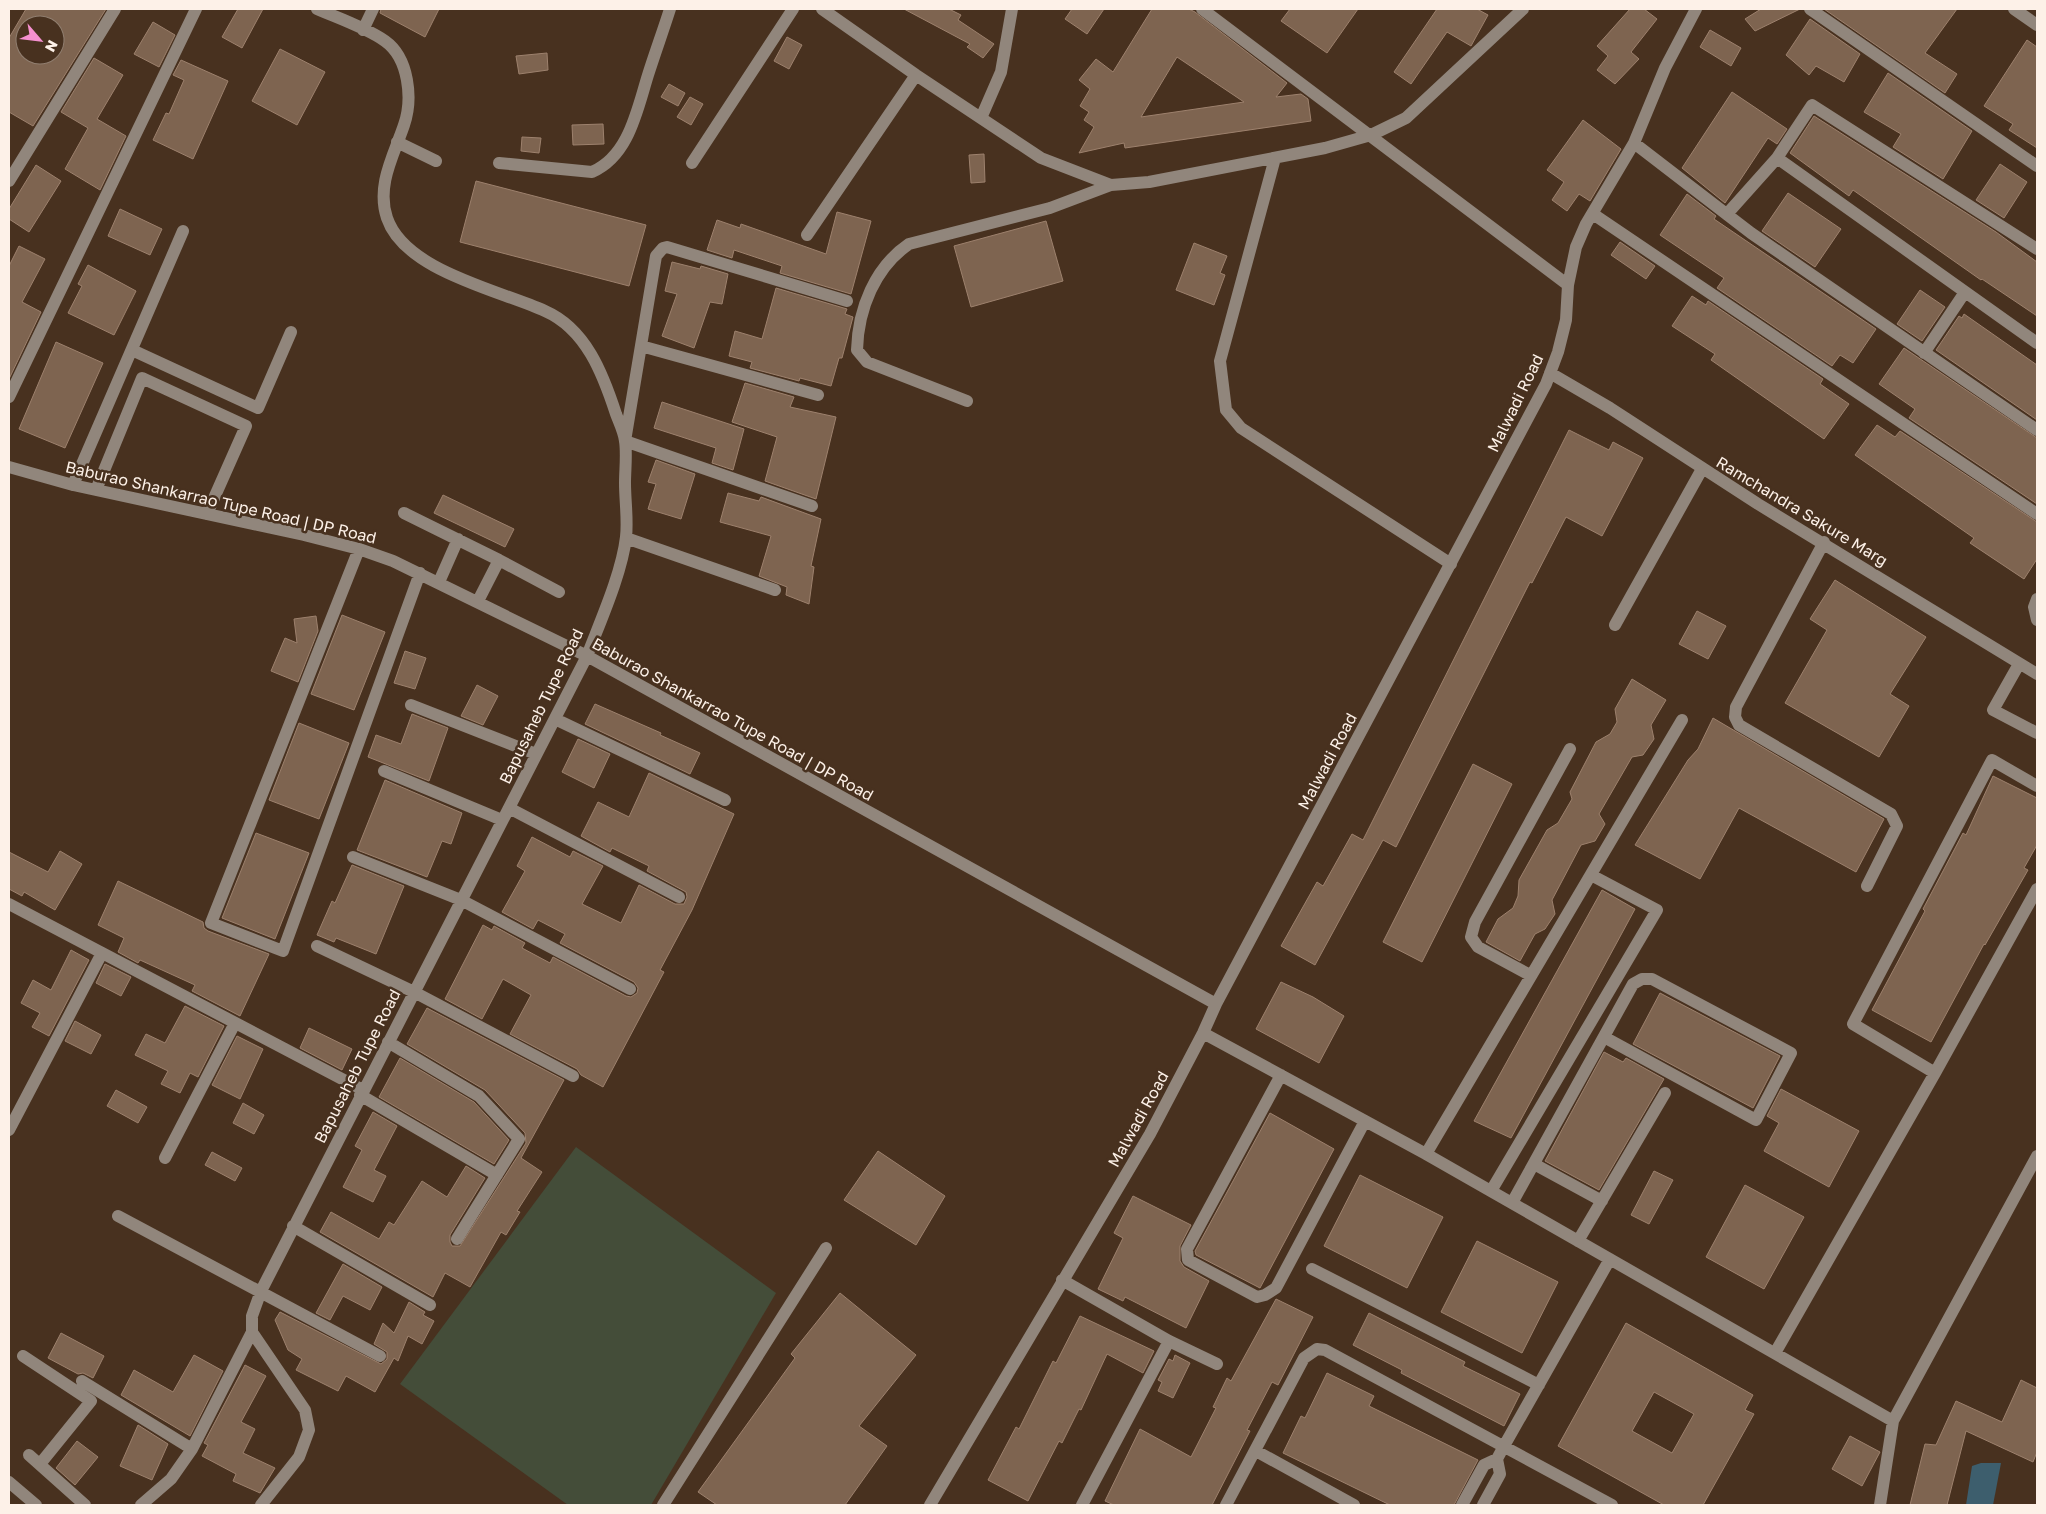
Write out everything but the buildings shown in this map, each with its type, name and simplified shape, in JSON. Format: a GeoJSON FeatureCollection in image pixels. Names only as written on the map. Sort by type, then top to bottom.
{"type":"FeatureCollection","features":[{"type":"Feature","properties":{"kind":"street"},"geometry":{"type":"LineString","coordinates":[[9,181],[115,9]]}},
{"type":"Feature","properties":{"kind":"street"},"geometry":{"type":"LineString","coordinates":[[9,397],[196,9]]}},
{"type":"Feature","properties":{"kind":"street","name":"Bapusaheb Tupe Road"},"geometry":{"type":"LineString","coordinates":[[252,1332],[252,1316],[261,1291],[293,1226],[587,656],[612,590],[626,538],[625,441],[607,387],[592,355],[571,327],[546,311],[470,283],[433,266],[414,253],[398,236],[387,218],[384,192],[387,167],[405,124],[408,99],[405,69],[397,51],[384,40],[317,9]]}},
{"type":"Feature","properties":{"kind":"street"},"geometry":{"type":"LineString","coordinates":[[363,30],[373,9]]}},
{"type":"Feature","properties":{"kind":"street"},"geometry":{"type":"LineString","coordinates":[[499,163],[592,172],[604,166],[614,155],[634,122],[670,9]]}},
{"type":"Feature","properties":{"kind":"street"},"geometry":{"type":"LineString","coordinates":[[692,163],[793,9]]}},
{"type":"Feature","properties":{"kind":"street"},"geometry":{"type":"LineString","coordinates":[[822,9],[916,75],[1041,158],[1111,185]]}},
{"type":"Feature","properties":{"kind":"street"},"geometry":{"type":"LineString","coordinates":[[981,118],[1001,72],[1012,9]]}},
{"type":"Feature","properties":{"kind":"street"},"geometry":{"type":"LineString","coordinates":[[1202,9],[1371,135],[1568,286]]}},
{"type":"Feature","properties":{"kind":"street"},"geometry":{"type":"LineString","coordinates":[[967,401],[867,362],[857,350],[857,336],[867,300],[881,270],[894,254],[909,244],[1050,208],[1111,185],[1149,182],[1275,158],[1326,148],[1371,135],[1406,118],[1523,9]]}},
{"type":"Feature","properties":{"kind":"street","name":"Malwadi Road"},"geometry":{"type":"LineString","coordinates":[[930,1505],[1150,1134],[1203,1033],[1216,1004],[1451,564],[1550,373],[1558,352],[1566,320],[1568,286],[1576,247],[1634,143],[1665,68],[1696,9]]}},
{"type":"Feature","properties":{"kind":"street"},"geometry":{"type":"LineString","coordinates":[[1810,9],[2037,166]]}},
{"type":"Feature","properties":{"kind":"street"},"geometry":{"type":"LineString","coordinates":[[2014,9],[2037,25]]}},
{"type":"Feature","properties":{"kind":"street"},"geometry":{"type":"LineString","coordinates":[[807,235],[916,75]]}},
{"type":"Feature","properties":{"kind":"street"},"geometry":{"type":"LineString","coordinates":[[1727,214],[1777,158],[1812,105],[2037,249]]}},
{"type":"Feature","properties":{"kind":"street"},"geometry":{"type":"LineString","coordinates":[[397,142],[436,161]]}},
{"type":"Feature","properties":{"kind":"street"},"geometry":{"type":"LineString","coordinates":[[1634,143],[1727,214],[2037,430]]}},
{"type":"Feature","properties":{"kind":"street"},"geometry":{"type":"LineString","coordinates":[[1275,158],[1220,361],[1226,410],[1241,428],[1451,564]]}},
{"type":"Feature","properties":{"kind":"street"},"geometry":{"type":"LineString","coordinates":[[1777,158],[2037,343]]}},
{"type":"Feature","properties":{"kind":"street"},"geometry":{"type":"LineString","coordinates":[[1593,214],[2037,514]]}},
{"type":"Feature","properties":{"kind":"street"},"geometry":{"type":"LineString","coordinates":[[73,485],[183,231]]}},
{"type":"Feature","properties":{"kind":"street"},"geometry":{"type":"LineString","coordinates":[[812,506],[625,441],[656,256],[662,248],[713,260],[847,301]]}},
{"type":"Feature","properties":{"kind":"street"},"geometry":{"type":"LineString","coordinates":[[1924,353],[1965,292]]}},
{"type":"Feature","properties":{"kind":"street"},"geometry":{"type":"LineString","coordinates":[[132,350],[258,408],[291,332]]}},
{"type":"Feature","properties":{"kind":"street"},"geometry":{"type":"LineString","coordinates":[[641,346],[818,395]]}},
{"type":"Feature","properties":{"kind":"street","name":"Ramchandra Sakure Marg"},"geometry":{"type":"LineString","coordinates":[[1550,373],[1610,408],[1702,470],[1824,542],[2037,674]]}},
{"type":"Feature","properties":{"kind":"street"},"geometry":{"type":"LineString","coordinates":[[96,490],[142,378],[246,426],[207,514]]}},
{"type":"Feature","properties":{"kind":"street","name":"Baburao Shankarrao Tupe Road | DP Road"},"geometry":{"type":"LineString","coordinates":[[9,467],[73,485],[358,548],[420,573],[587,656],[1216,1004]]}},
{"type":"Feature","properties":{"kind":"street"},"geometry":{"type":"LineString","coordinates":[[1615,625],[1702,470]]}},
{"type":"Feature","properties":{"kind":"street"},"geometry":{"type":"LineString","coordinates":[[404,513],[559,592]]}},
{"type":"Feature","properties":{"kind":"street"},"geometry":{"type":"LineString","coordinates":[[626,538],[776,590]]}},
{"type":"Feature","properties":{"kind":"street"},"geometry":{"type":"LineString","coordinates":[[439,582],[458,539]]}},
{"type":"Feature","properties":{"kind":"street"},"geometry":{"type":"LineString","coordinates":[[1824,542],[1736,707],[1735,717],[1739,725],[1891,814],[1896,819],[1897,826],[1867,886]]}},
{"type":"Feature","properties":{"kind":"street"},"geometry":{"type":"LineString","coordinates":[[358,548],[211,923],[283,951],[420,573]]}},
{"type":"Feature","properties":{"kind":"street"},"geometry":{"type":"LineString","coordinates":[[478,601],[499,560]]}},
{"type":"Feature","properties":{"kind":"street"},"geometry":{"type":"LineString","coordinates":[[2037,599],[2034,608],[2037,620]]}},
{"type":"Feature","properties":{"kind":"street"},"geometry":{"type":"LineString","coordinates":[[2019,664],[1993,710],[2037,734]]}},
{"type":"Feature","properties":{"kind":"street"},"geometry":{"type":"LineString","coordinates":[[412,705],[536,754]]}},
{"type":"Feature","properties":{"kind":"street"},"geometry":{"type":"LineString","coordinates":[[555,719],[725,800]]}},
{"type":"Feature","properties":{"kind":"street"},"geometry":{"type":"LineString","coordinates":[[1426,1154],[1682,720]]}},
{"type":"Feature","properties":{"kind":"street"},"geometry":{"type":"LineString","coordinates":[[1530,975],[1478,947],[1471,937],[1475,922],[1570,749]]}},
{"type":"Feature","properties":{"kind":"street"},"geometry":{"type":"LineString","coordinates":[[1935,1073],[1853,1024],[1992,760],[2037,786]]}},
{"type":"Feature","properties":{"kind":"street"},"geometry":{"type":"LineString","coordinates":[[384,771],[502,820]]}},
{"type":"Feature","properties":{"kind":"street"},"geometry":{"type":"LineString","coordinates":[[509,808],[679,897]]}},
{"type":"Feature","properties":{"kind":"street"},"geometry":{"type":"LineString","coordinates":[[353,857],[461,900],[630,989]]}},
{"type":"Feature","properties":{"kind":"street"},"geometry":{"type":"LineString","coordinates":[[1491,1191],[1657,910],[1591,874]]}},
{"type":"Feature","properties":{"kind":"street"},"geometry":{"type":"LineString","coordinates":[[1775,1353],[1935,1073],[2037,889]]}},
{"type":"Feature","properties":{"kind":"street"},"geometry":{"type":"LineString","coordinates":[[9,904],[362,1092],[497,1175]]}},
{"type":"Feature","properties":{"kind":"street"},"geometry":{"type":"LineString","coordinates":[[316,946],[414,992],[573,1076]]}},
{"type":"Feature","properties":{"kind":"street"},"geometry":{"type":"LineString","coordinates":[[9,1130],[102,953]]}},
{"type":"Feature","properties":{"kind":"street"},"geometry":{"type":"LineString","coordinates":[[1512,1203],[1534,1164],[1604,1036],[1633,984],[1642,979],[1652,979],[1791,1053],[1756,1120],[1604,1036]]}},
{"type":"Feature","properties":{"kind":"street"},"geometry":{"type":"LineString","coordinates":[[165,1158],[235,1023]]}},
{"type":"Feature","properties":{"kind":"street"},"geometry":{"type":"LineString","coordinates":[[1203,1033],[1426,1154],[1893,1421]]}},
{"type":"Feature","properties":{"kind":"street"},"geometry":{"type":"LineString","coordinates":[[388,1042],[479,1096],[519,1138],[458,1239]]}},
{"type":"Feature","properties":{"kind":"street"},"geometry":{"type":"LineString","coordinates":[[1281,1075],[1187,1249],[1188,1260],[1256,1298],[1276,1288],[1365,1121]]}},
{"type":"Feature","properties":{"kind":"street"},"geometry":{"type":"LineString","coordinates":[[1578,1241],[1665,1093]]}},
{"type":"Feature","properties":{"kind":"street"},"geometry":{"type":"LineString","coordinates":[[1880,1505],[1893,1421],[2037,1156]]}},
{"type":"Feature","properties":{"kind":"street"},"geometry":{"type":"LineString","coordinates":[[1534,1164],[1602,1202]]}},
{"type":"Feature","properties":{"kind":"street"},"geometry":{"type":"LineString","coordinates":[[118,1216],[380,1356]]}},
{"type":"Feature","properties":{"kind":"street"},"geometry":{"type":"LineString","coordinates":[[293,1226],[430,1305]]}},
{"type":"Feature","properties":{"kind":"street"},"geometry":{"type":"LineString","coordinates":[[664,1505],[826,1248]]}},
{"type":"Feature","properties":{"kind":"street"},"geometry":{"type":"LineString","coordinates":[[1462,1505],[1484,1465],[1497,1458],[1610,1259]]}},
{"type":"Feature","properties":{"kind":"street"},"geometry":{"type":"LineString","coordinates":[[1312,1269],[1539,1385]]}},
{"type":"Feature","properties":{"kind":"street"},"geometry":{"type":"LineString","coordinates":[[1062,1280],[1169,1341],[1217,1364]]}},
{"type":"Feature","properties":{"kind":"street"},"geometry":{"type":"LineString","coordinates":[[141,1505],[171,1478],[192,1449],[252,1332],[305,1410],[309,1430],[299,1457],[261,1505]]}},
{"type":"Feature","properties":{"kind":"street"},"geometry":{"type":"LineString","coordinates":[[1082,1505],[1169,1341]]}},
{"type":"Feature","properties":{"kind":"street"},"geometry":{"type":"LineString","coordinates":[[1226,1505],[1304,1358],[1318,1348],[1325,1350],[1612,1505]]}},
{"type":"Feature","properties":{"kind":"street"},"geometry":{"type":"LineString","coordinates":[[23,1356],[91,1401],[40,1464]]}},
{"type":"Feature","properties":{"kind":"street"},"geometry":{"type":"LineString","coordinates":[[82,1381],[192,1449]]}},
{"type":"Feature","properties":{"kind":"street"},"geometry":{"type":"LineString","coordinates":[[1256,1451],[1354,1505]]}},
{"type":"Feature","properties":{"kind":"street"},"geometry":{"type":"LineString","coordinates":[[29,1455],[85,1505]]}},
{"type":"Feature","properties":{"kind":"street"},"geometry":{"type":"LineString","coordinates":[[1482,1505],[1500,1474],[1497,1458]]}},
{"type":"Feature","properties":{"kind":"street"},"geometry":{"type":"LineString","coordinates":[[9,1482],[36,1505]]}},
{"type":"Feature","properties":{"kind":"green space"},"geometry":{"type":"Polygon","coordinates":[[[576,1147],[776,1293],[651,1505],[568,1505],[400,1384],[576,1147]]]}},
{"type":"Feature","properties":{"kind":"water"},"geometry":{"type":"Polygon","coordinates":[[[1981,1463],[2001,1463],[1993,1505],[1966,1505],[1972,1466],[1981,1463]]]}}]}
